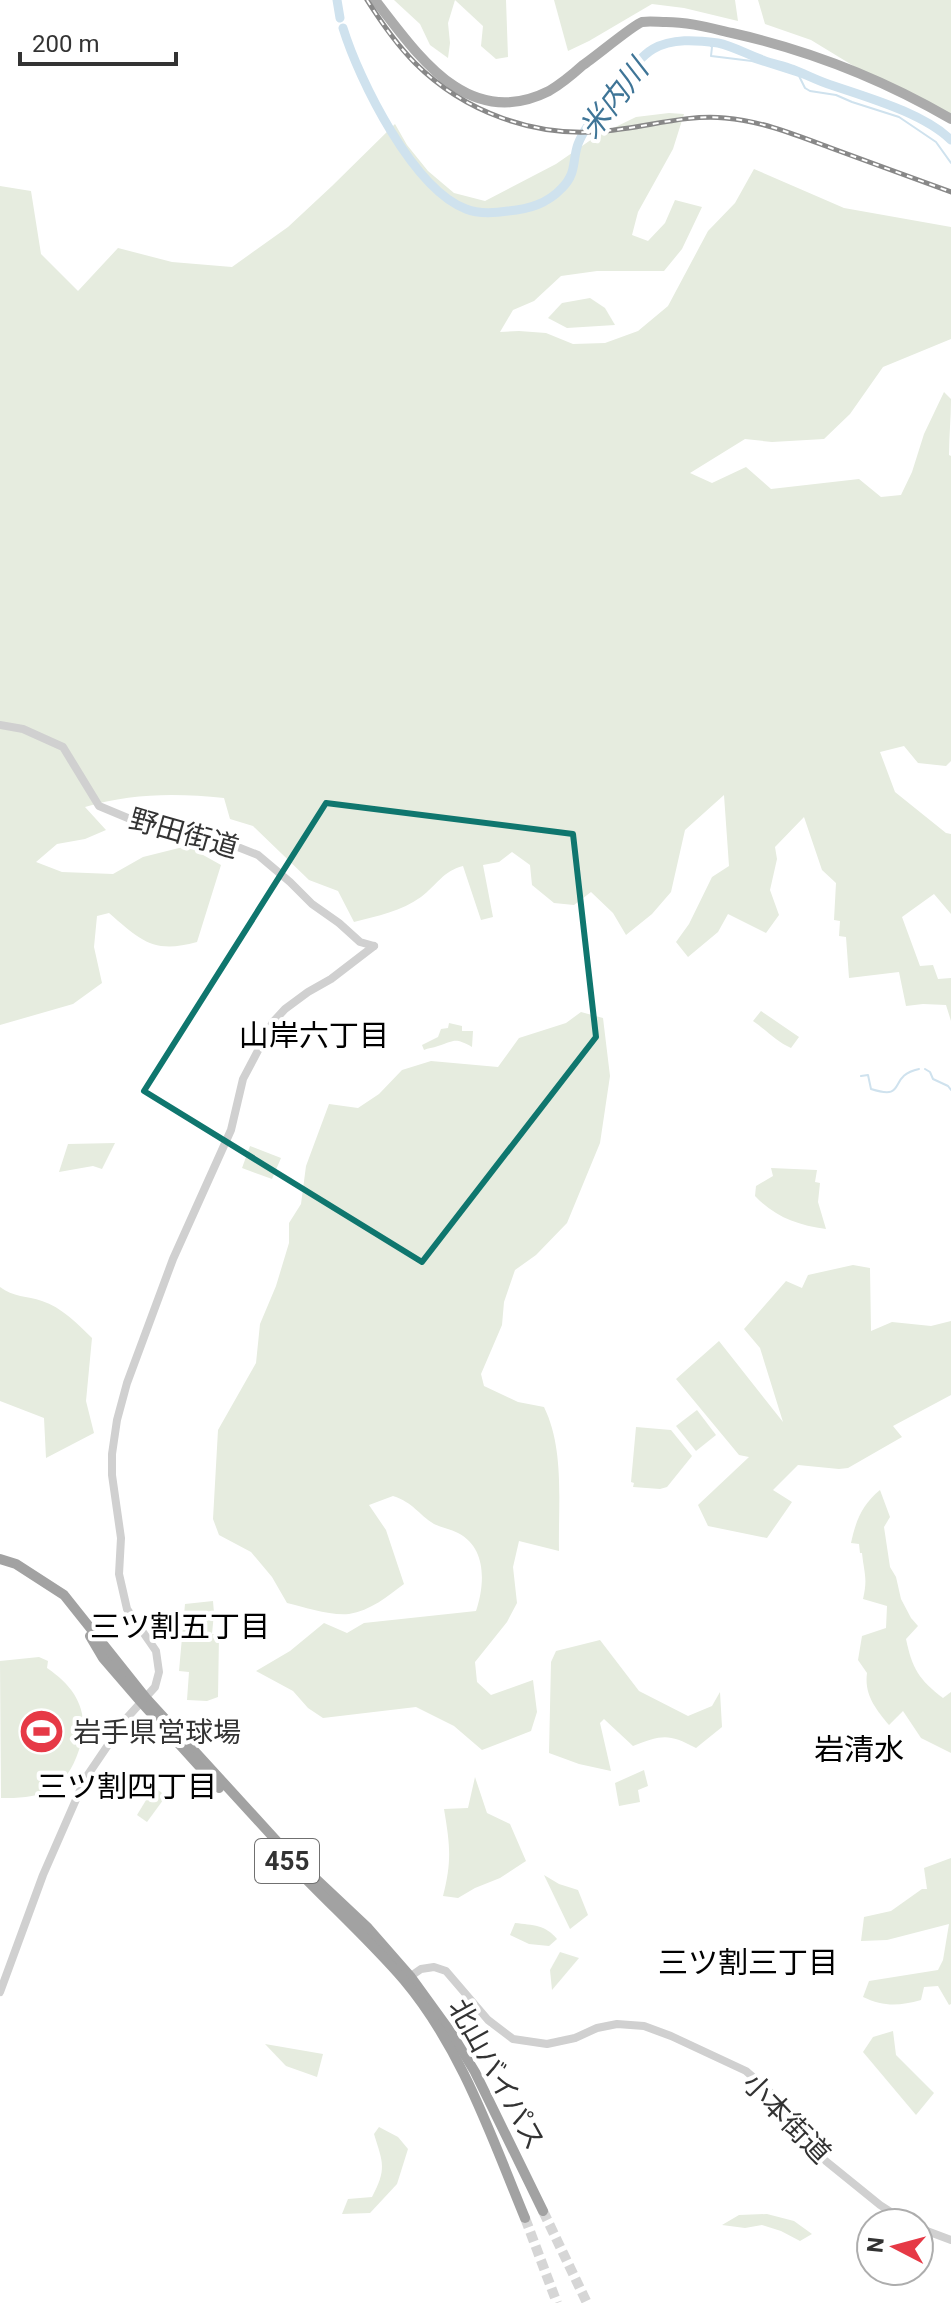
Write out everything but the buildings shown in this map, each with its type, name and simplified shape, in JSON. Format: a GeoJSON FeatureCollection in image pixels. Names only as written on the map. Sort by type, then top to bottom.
{"type":"FeatureCollection","features":[{"type":"Feature","properties":{"kind":"highway","name":"北山バイパス"},"geometry":{"type":"LineString","coordinates":[[0,1562],[16,1564],[64,1595],[143,1700],[284,1849],[368,1928],[452,2034],[475,2072],[543,2211]]}},
{"type":"Feature","properties":{"kind":"highway","name":"北山バイパス"},"geometry":{"type":"LineString","coordinates":[[407,1978],[466,2076],[525,2218]]}},
{"type":"Feature","properties":{"kind":"main road"},"geometry":{"type":"LineString","coordinates":[[375,0],[421,59],[441,78],[485,101],[513,102],[551,90],[641,22],[679,22],[765,40],[832,63],[916,99],[951,119]]}},
{"type":"Feature","properties":{"kind":"street","name":"野田街道"},"geometry":{"type":"LineString","coordinates":[[0,725],[23,729],[63,747],[99,806],[135,821],[215,838],[258,855],[360,942],[374,946],[285,1009],[273,1022],[243,1079],[231,1130],[182,1238],[127,1383],[117,1420],[112,1475],[121,1540],[119,1574],[125,1603],[156,1651],[159,1672],[155,1687],[143,1700]]}},
{"type":"Feature","properties":{"kind":"street"},"geometry":{"type":"LineString","coordinates":[[0,1992],[69,1813],[96,1762],[143,1700]]}},
{"type":"Feature","properties":{"kind":"street","name":"小本街道"},"geometry":{"type":"LineString","coordinates":[[407,1978],[421,1969],[434,1967],[446,1971],[488,2020],[513,2039],[547,2044],[617,2024],[644,2026],[746,2071],[772,2094],[822,2158],[883,2207]]}},
{"type":"Feature","properties":{"kind":"highlighted area"},"geometry":{"type":"Polygon","coordinates":[[[326,803],[573,834],[596,1037],[422,1262],[144,1091],[326,803]]]}},
{"type":"Feature","properties":{"kind":"shaded area"},"geometry":{"type":"Polygon","coordinates":[[[394,0],[455,0],[448,23],[448,58],[430,45],[420,24],[394,0]]]}},
{"type":"Feature","properties":{"kind":"shaded area"},"geometry":{"type":"Polygon","coordinates":[[[455,0],[506,0],[508,57],[496,59],[481,46],[483,26],[455,0]]]}},
{"type":"Feature","properties":{"kind":"shaded area"},"geometry":{"type":"Polygon","coordinates":[[[554,0],[735,0],[738,21],[652,4],[568,51],[554,0]]]}},
{"type":"Feature","properties":{"kind":"shaded area"},"geometry":{"type":"Polygon","coordinates":[[[758,0],[951,0],[951,119],[875,79],[811,40],[765,24],[758,0]]]}},
{"type":"Feature","properties":{"kind":"shaded area"},"geometry":{"type":"Polygon","coordinates":[[[684,114],[673,149],[638,212],[632,235],[648,241],[665,223],[675,200],[702,207],[682,249],[664,271],[597,271],[561,276],[534,301],[513,310],[500,332],[546,333],[573,344],[605,343],[638,331],[668,306],[708,231],[735,203],[754,169],[844,208],[951,227],[951,339],[883,367],[850,414],[824,439],[772,442],[745,439],[690,473],[712,483],[746,467],[771,489],[859,479],[881,497],[901,495],[944,392],[951,399],[951,761],[946,766],[918,763],[904,746],[880,752],[895,792],[951,834],[951,914],[934,894],[902,917],[920,966],[933,965],[938,979],[951,978],[951,1021],[946,1005],[906,1006],[899,972],[849,978],[846,937],[839,936],[840,921],[834,920],[836,883],[822,870],[804,817],[775,847],[777,859],[770,890],[779,915],[766,933],[728,914],[718,932],[688,957],[676,942],[689,924],[712,877],[729,866],[724,795],[685,830],[671,892],[652,914],[626,935],[613,913],[591,892],[574,905],[554,903],[532,885],[530,865],[512,852],[499,862],[483,865],[493,917],[481,920],[463,866],[450,871],[406,906],[354,922],[338,891],[309,880],[253,826],[230,819],[224,798],[171,795],[120,799],[85,807],[106,830],[85,839],[57,844],[36,862],[62,872],[113,874],[143,857],[187,846],[221,865],[197,942],[159,945],[140,938],[109,913],[97,916],[94,947],[102,983],[73,1004],[0,1025],[0,186],[31,191],[41,254],[78,291],[118,248],[172,262],[232,267],[288,227],[395,124],[428,171],[454,193],[485,201],[556,164],[595,137],[636,117],[684,114]]]}},
{"type":"Feature","properties":{"kind":"shaded area"},"geometry":{"type":"Polygon","coordinates":[[[590,298],[605,308],[615,325],[567,328],[548,318],[562,303],[590,298]]]}},
{"type":"Feature","properties":{"kind":"shaded area"},"geometry":{"type":"Polygon","coordinates":[[[761,1011],[799,1037],[791,1048],[753,1021],[761,1011]]]}},
{"type":"Feature","properties":{"kind":"shaded area"},"geometry":{"type":"Polygon","coordinates":[[[581,1012],[603,1018],[610,1076],[600,1143],[567,1223],[536,1255],[515,1270],[504,1302],[502,1325],[481,1374],[484,1386],[518,1402],[544,1407],[558,1459],[559,1551],[519,1541],[513,1567],[517,1603],[507,1622],[475,1662],[477,1682],[491,1695],[533,1680],[537,1712],[531,1731],[482,1750],[454,1726],[416,1707],[323,1718],[308,1708],[293,1691],[256,1671],[290,1651],[324,1623],[347,1633],[364,1623],[476,1611],[482,1578],[479,1557],[467,1540],[434,1524],[411,1505],[393,1496],[369,1505],[386,1530],[404,1584],[364,1610],[349,1614],[334,1614],[287,1603],[272,1577],[251,1552],[219,1535],[213,1519],[218,1430],[256,1363],[260,1324],[289,1243],[289,1223],[301,1204],[306,1166],[329,1104],[358,1108],[379,1094],[402,1070],[431,1061],[498,1067],[519,1038],[566,1023],[581,1012]]]}},
{"type":"Feature","properties":{"kind":"shaded area"},"geometry":{"type":"Polygon","coordinates":[[[449,1023],[462,1026],[462,1031],[473,1031],[472,1047],[455,1041],[424,1050],[422,1045],[438,1037],[441,1029],[448,1028],[449,1023]]]}},
{"type":"Feature","properties":{"kind":"shaded area"},"geometry":{"type":"Polygon","coordinates":[[[115,1143],[102,1169],[93,1166],[59,1172],[68,1144],[115,1143]]]}},
{"type":"Feature","properties":{"kind":"shaded area"},"geometry":{"type":"Polygon","coordinates":[[[250,1146],[281,1158],[272,1179],[242,1168],[250,1146]]]}},
{"type":"Feature","properties":{"kind":"shaded area"},"geometry":{"type":"Polygon","coordinates":[[[771,1168],[817,1170],[815,1182],[820,1183],[818,1202],[826,1229],[787,1219],[755,1196],[756,1186],[773,1176],[771,1168]]]}},
{"type":"Feature","properties":{"kind":"shaded area"},"geometry":{"type":"Polygon","coordinates":[[[853,1265],[870,1268],[871,1331],[892,1322],[931,1326],[951,1321],[951,1395],[893,1426],[902,1437],[848,1468],[798,1465],[773,1490],[792,1502],[767,1538],[708,1526],[698,1505],[749,1457],[739,1455],[676,1379],[719,1341],[783,1422],[760,1348],[744,1329],[786,1281],[802,1288],[808,1275],[853,1265]]]}},
{"type":"Feature","properties":{"kind":"shaded area"},"geometry":{"type":"Polygon","coordinates":[[[0,1287],[56,1307],[92,1338],[86,1401],[94,1433],[46,1458],[44,1418],[0,1401],[0,1287]]]}},
{"type":"Feature","properties":{"kind":"shaded area"},"geometry":{"type":"Polygon","coordinates":[[[697,1410],[716,1435],[696,1451],[676,1426],[697,1410]]]}},
{"type":"Feature","properties":{"kind":"shaded area"},"geometry":{"type":"Polygon","coordinates":[[[636,1427],[671,1430],[692,1456],[667,1487],[633,1487],[636,1427]]]}},
{"type":"Feature","properties":{"kind":"shaded area"},"geometry":{"type":"Polygon","coordinates":[[[880,1490],[890,1517],[884,1527],[890,1567],[896,1577],[901,1599],[918,1626],[906,1639],[911,1658],[922,1679],[943,1698],[951,1692],[951,1753],[921,1738],[903,1711],[889,1725],[872,1701],[867,1688],[867,1673],[858,1660],[862,1636],[886,1628],[887,1606],[863,1599],[865,1580],[862,1553],[859,1544],[851,1543],[861,1514],[880,1490]]]}},
{"type":"Feature","properties":{"kind":"shaded area"},"geometry":{"type":"Polygon","coordinates":[[[213,1601],[212,1634],[219,1635],[218,1697],[207,1701],[187,1700],[189,1672],[179,1671],[185,1604],[213,1601]]]}},
{"type":"Feature","properties":{"kind":"shaded area"},"geometry":{"type":"Polygon","coordinates":[[[600,1640],[639,1691],[688,1716],[712,1706],[720,1692],[722,1727],[696,1748],[665,1737],[633,1746],[604,1719],[600,1723],[611,1771],[549,1753],[551,1662],[556,1651],[600,1640]]]}},
{"type":"Feature","properties":{"kind":"shaded area","name":"岩手県営球場"},"geometry":{"type":"Polygon","coordinates":[[[39,1657],[48,1661],[47,1668],[75,1696],[83,1718],[81,1744],[69,1772],[54,1787],[32,1796],[1,1798],[0,1661],[39,1657]]]}},
{"type":"Feature","properties":{"kind":"shaded area"},"geometry":{"type":"Polygon","coordinates":[[[644,1770],[648,1786],[638,1790],[640,1802],[619,1806],[615,1783],[644,1770]]]}},
{"type":"Feature","properties":{"kind":"shaded area"},"geometry":{"type":"Polygon","coordinates":[[[475,1777],[487,1813],[510,1824],[526,1861],[500,1878],[458,1898],[443,1896],[449,1853],[444,1809],[468,1808],[475,1777]]]}},
{"type":"Feature","properties":{"kind":"shaded area"},"geometry":{"type":"Polygon","coordinates":[[[154,1787],[166,1796],[147,1822],[137,1815],[154,1787]]]}},
{"type":"Feature","properties":{"kind":"shaded area"},"geometry":{"type":"Polygon","coordinates":[[[951,1858],[951,2004],[938,1986],[924,1987],[921,2000],[906,2003],[885,2004],[863,1997],[869,1981],[938,1970],[943,1960],[949,1924],[887,1940],[861,1941],[864,1917],[891,1911],[922,1889],[927,1889],[924,1868],[951,1858]]]}},
{"type":"Feature","properties":{"kind":"shaded area"},"geometry":{"type":"Polygon","coordinates":[[[544,1875],[578,1890],[588,1915],[570,1929],[544,1875]]]}},
{"type":"Feature","properties":{"kind":"shaded area"},"geometry":{"type":"Polygon","coordinates":[[[515,1923],[544,1928],[557,1939],[549,1946],[529,1944],[510,1935],[515,1923]]]}},
{"type":"Feature","properties":{"kind":"shaded area"},"geometry":{"type":"Polygon","coordinates":[[[560,1952],[579,1958],[552,1990],[550,1970],[560,1952]]]}},
{"type":"Feature","properties":{"kind":"shaded area"},"geometry":{"type":"Polygon","coordinates":[[[893,2031],[896,2055],[934,2093],[916,2115],[863,2052],[873,2037],[893,2031]]]}},
{"type":"Feature","properties":{"kind":"shaded area"},"geometry":{"type":"Polygon","coordinates":[[[265,2044],[323,2054],[317,2077],[286,2066],[265,2044]]]}},
{"type":"Feature","properties":{"kind":"shaded area"},"geometry":{"type":"Polygon","coordinates":[[[379,2127],[398,2137],[408,2149],[397,2184],[370,2213],[342,2214],[348,2199],[372,2197],[377,2187],[382,2166],[374,2134],[379,2127]]]}},
{"type":"Feature","properties":{"kind":"shaded area"},"geometry":{"type":"Polygon","coordinates":[[[767,2214],[794,2221],[812,2234],[800,2241],[762,2225],[745,2228],[722,2225],[739,2215],[767,2214]]]}},
{"type":"Feature","properties":{"kind":"waterway","name":"米内川"},"geometry":{"type":"LineString","coordinates":[[337,0],[340,18]]}},
{"type":"Feature","properties":{"kind":"waterway","name":"米内川"},"geometry":{"type":"LineString","coordinates":[[343,28],[375,103],[408,157],[446,198],[476,212],[523,209],[556,194],[570,177],[583,134],[611,93],[645,55],[660,45],[676,41],[729,46],[895,107],[926,122],[951,140]]}},
{"type":"Feature","properties":{"kind":"waterway"},"geometry":{"type":"LineString","coordinates":[[707,42],[712,47],[711,56],[752,61],[799,76],[810,91],[836,95],[899,117],[936,142],[951,163]]}},
{"type":"Feature","properties":{"kind":"waterway"},"geometry":{"type":"LineString","coordinates":[[861,1076],[868,1075],[871,1089],[890,1092],[909,1072],[919,1069]]}},
{"type":"Feature","properties":{"kind":"waterway"},"geometry":{"type":"LineString","coordinates":[[925,1069],[933,1079],[951,1090]]}},
{"type":"Feature","properties":{"kind":"tunnel"},"geometry":{"type":"LineString","coordinates":[[543,2211],[587,2303]]}},
{"type":"Feature","properties":{"kind":"tunnel"},"geometry":{"type":"LineString","coordinates":[[525,2218],[557,2303]]}},
{"type":"Feature","properties":{"kind":"railway"},"geometry":{"type":"LineString","coordinates":[[367,0],[401,48],[434,80],[478,108],[502,118],[552,130],[578,132],[695,118],[739,120],[766,125],[951,192]]}},
{"type":"Feature","properties":{"kind":"place","name":"岩手県営球場"},"geometry":{"type":"Point","coordinates":[42,1732]}},
{"type":"Feature","properties":{"kind":"district","name":"山岸六丁目"},"geometry":{"type":"Point","coordinates":[314,1036]}},
{"type":"Feature","properties":{"kind":"district","name":"三ツ割五丁目"},"geometry":{"type":"Point","coordinates":[180,1627]}},
{"type":"Feature","properties":{"kind":"district","name":"岩清水"},"geometry":{"type":"Point","coordinates":[859,1750]}},
{"type":"Feature","properties":{"kind":"district","name":"三ツ割四丁目"},"geometry":{"type":"Point","coordinates":[127,1787]}},
{"type":"Feature","properties":{"kind":"district","name":"三ツ割三丁目"},"geometry":{"type":"Point","coordinates":[748,1963]}}]}
